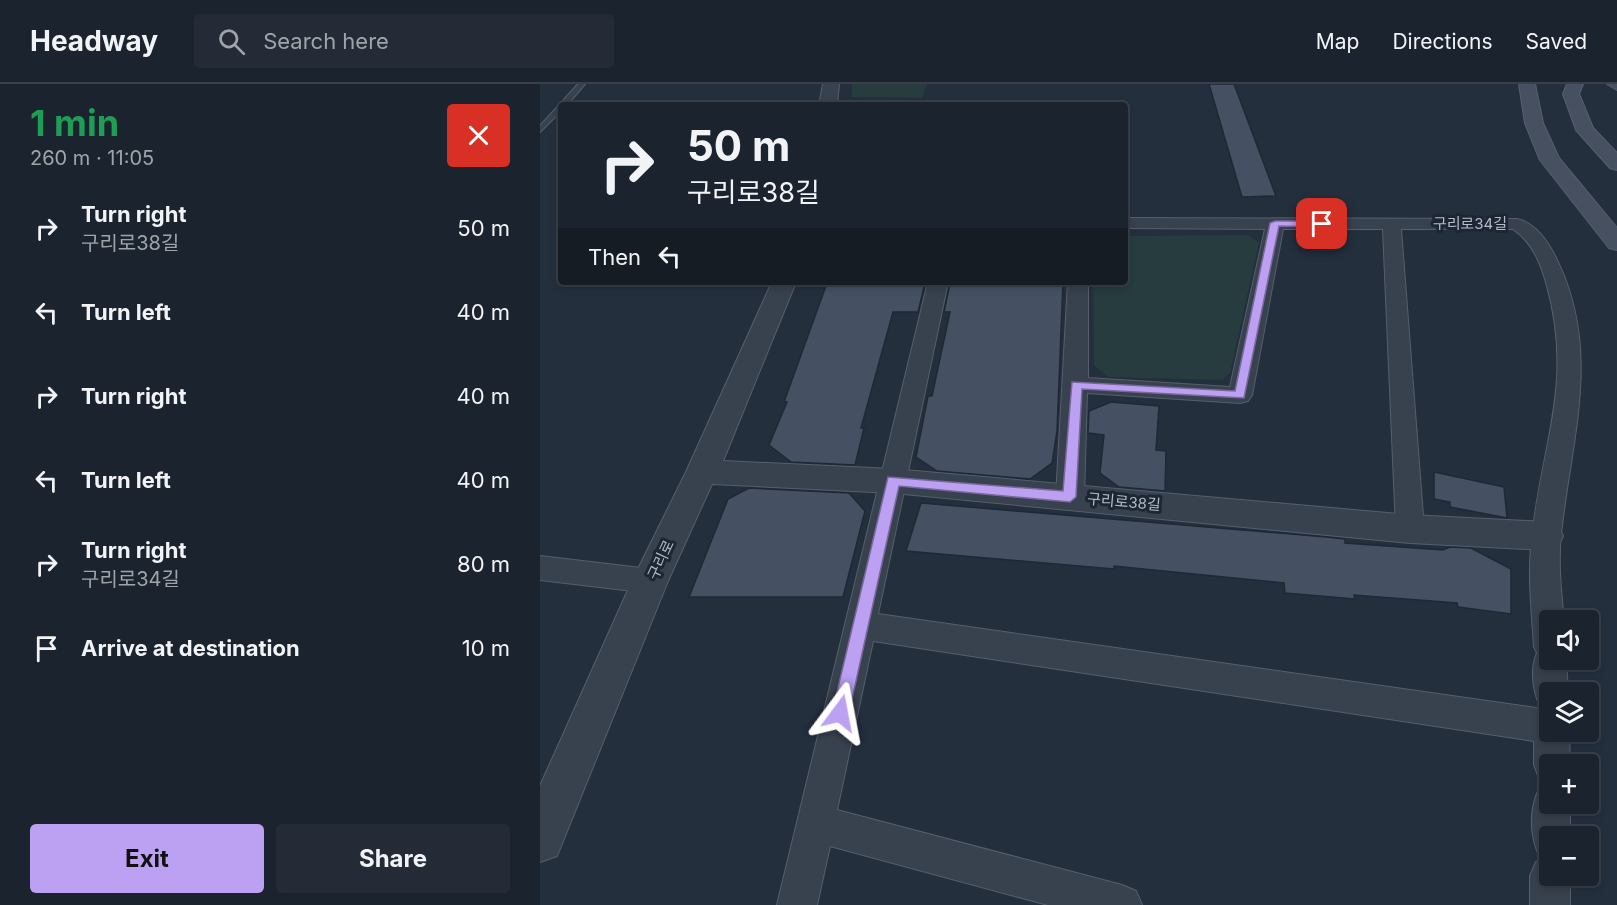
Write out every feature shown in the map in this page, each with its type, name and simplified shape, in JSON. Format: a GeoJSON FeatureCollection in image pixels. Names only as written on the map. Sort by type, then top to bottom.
{"type":"FeatureCollection","features":[{"type":"Feature","properties":{"kind":"main road"},"geometry":{"type":"LineString","coordinates":[[1527,84],[1534,123],[1550,160],[1617,243]]}},
{"type":"Feature","properties":{"kind":"main road"},"geometry":{"type":"LineString","coordinates":[[1573,89],[1585,130],[1617,164]]}},
{"type":"Feature","properties":{"kind":"street"},"geometry":{"type":"LineString","coordinates":[[828,102],[831,84]]}},
{"type":"Feature","properties":{"kind":"street","name":"구리로34길"},"geometry":{"type":"LineString","coordinates":[[1128,223],[1516,224],[1531,233],[1545,251],[1565,306],[1571,372],[1571,396],[1546,536],[1549,610]]}},
{"type":"Feature","properties":{"kind":"street"},"geometry":{"type":"LineString","coordinates":[[1076,385],[1240,395],[1275,223]]}},
{"type":"Feature","properties":{"kind":"street"},"geometry":{"type":"LineString","coordinates":[[1392,225],[1410,529]]}},
{"type":"Feature","properties":{"kind":"street","name":"구리로"},"geometry":{"type":"LineString","coordinates":[[540,839],[650,581],[702,472],[783,285]]}},
{"type":"Feature","properties":{"kind":"street"},"geometry":{"type":"LineString","coordinates":[[796,905],[937,285]]}},
{"type":"Feature","properties":{"kind":"street"},"geometry":{"type":"LineString","coordinates":[[1070,497],[1076,385],[1078,285]]}},
{"type":"Feature","properties":{"kind":"street","name":"구리로38길"},"geometry":{"type":"LineString","coordinates":[[702,472],[893,481],[1410,529],[1546,536]]}},
{"type":"Feature","properties":{"kind":"street"},"geometry":{"type":"LineString","coordinates":[[540,568],[650,581]]}},
{"type":"Feature","properties":{"kind":"street"},"geometry":{"type":"LineString","coordinates":[[860,625],[1539,725]]}},
{"type":"Feature","properties":{"kind":"street"},"geometry":{"type":"LineString","coordinates":[[815,823],[1122,905]]}},
{"type":"Feature","properties":{"kind":"street"},"geometry":{"type":"LineString","coordinates":[[1550,886],[1550,905]]}},
{"type":"Feature","properties":{"kind":"lane"},"geometry":{"type":"LineString","coordinates":[[566,102],[582,84]]}},
{"type":"Feature","properties":{"kind":"lane"},"geometry":{"type":"LineString","coordinates":[[540,130],[558,110]]}},
{"type":"Feature","properties":{"kind":"green space"},"geometry":{"type":"Polygon","coordinates":[[[852,84],[927,84],[922,98],[852,97],[852,84]]]}},
{"type":"Feature","properties":{"kind":"green space"},"geometry":{"type":"Polygon","coordinates":[[[1248,235],[1259,243],[1230,373],[1222,380],[1108,377],[1094,365],[1093,285],[1128,285],[1128,236],[1248,235]]]}},
{"type":"Feature","properties":{"kind":"building"},"geometry":{"type":"Polygon","coordinates":[[[1209,84],[1234,84],[1276,196],[1242,197],[1209,84]]]}},
{"type":"Feature","properties":{"kind":"building"},"geometry":{"type":"Polygon","coordinates":[[[826,285],[925,285],[918,312],[893,312],[861,428],[864,428],[855,465],[791,462],[769,445],[787,402],[784,402],[826,285]]]}},
{"type":"Feature","properties":{"kind":"building"},"geometry":{"type":"Polygon","coordinates":[[[950,285],[1063,285],[1057,431],[1052,463],[1030,479],[937,471],[916,457],[928,396],[932,396],[950,312],[944,312],[950,285]]]}},
{"type":"Feature","properties":{"kind":"building"},"geometry":{"type":"Polygon","coordinates":[[[1111,402],[1159,406],[1156,450],[1166,451],[1165,491],[1119,487],[1100,473],[1104,435],[1088,433],[1089,411],[1111,402]]]}},
{"type":"Feature","properties":{"kind":"building"},"geometry":{"type":"Polygon","coordinates":[[[1434,472],[1504,487],[1507,518],[1450,507],[1450,502],[1434,499],[1434,472]]]}},
{"type":"Feature","properties":{"kind":"building"},"geometry":{"type":"Polygon","coordinates":[[[749,488],[849,493],[865,511],[843,597],[689,597],[728,499],[749,488]]]}},
{"type":"Feature","properties":{"kind":"building"},"geometry":{"type":"Polygon","coordinates":[[[921,503],[1326,537],[1345,539],[1345,543],[1443,550],[1450,547],[1471,548],[1511,569],[1511,614],[1458,607],[1457,603],[1354,595],[1355,599],[1285,593],[1284,583],[1114,566],[1114,569],[906,551],[921,503]]]}},
{"type":"Feature","properties":{"kind":"route"},"geometry":{"type":"LineString","coordinates":[[840,713],[893,481],[1070,497],[1076,385],[1240,395],[1275,223],[1322,224]]}}]}
